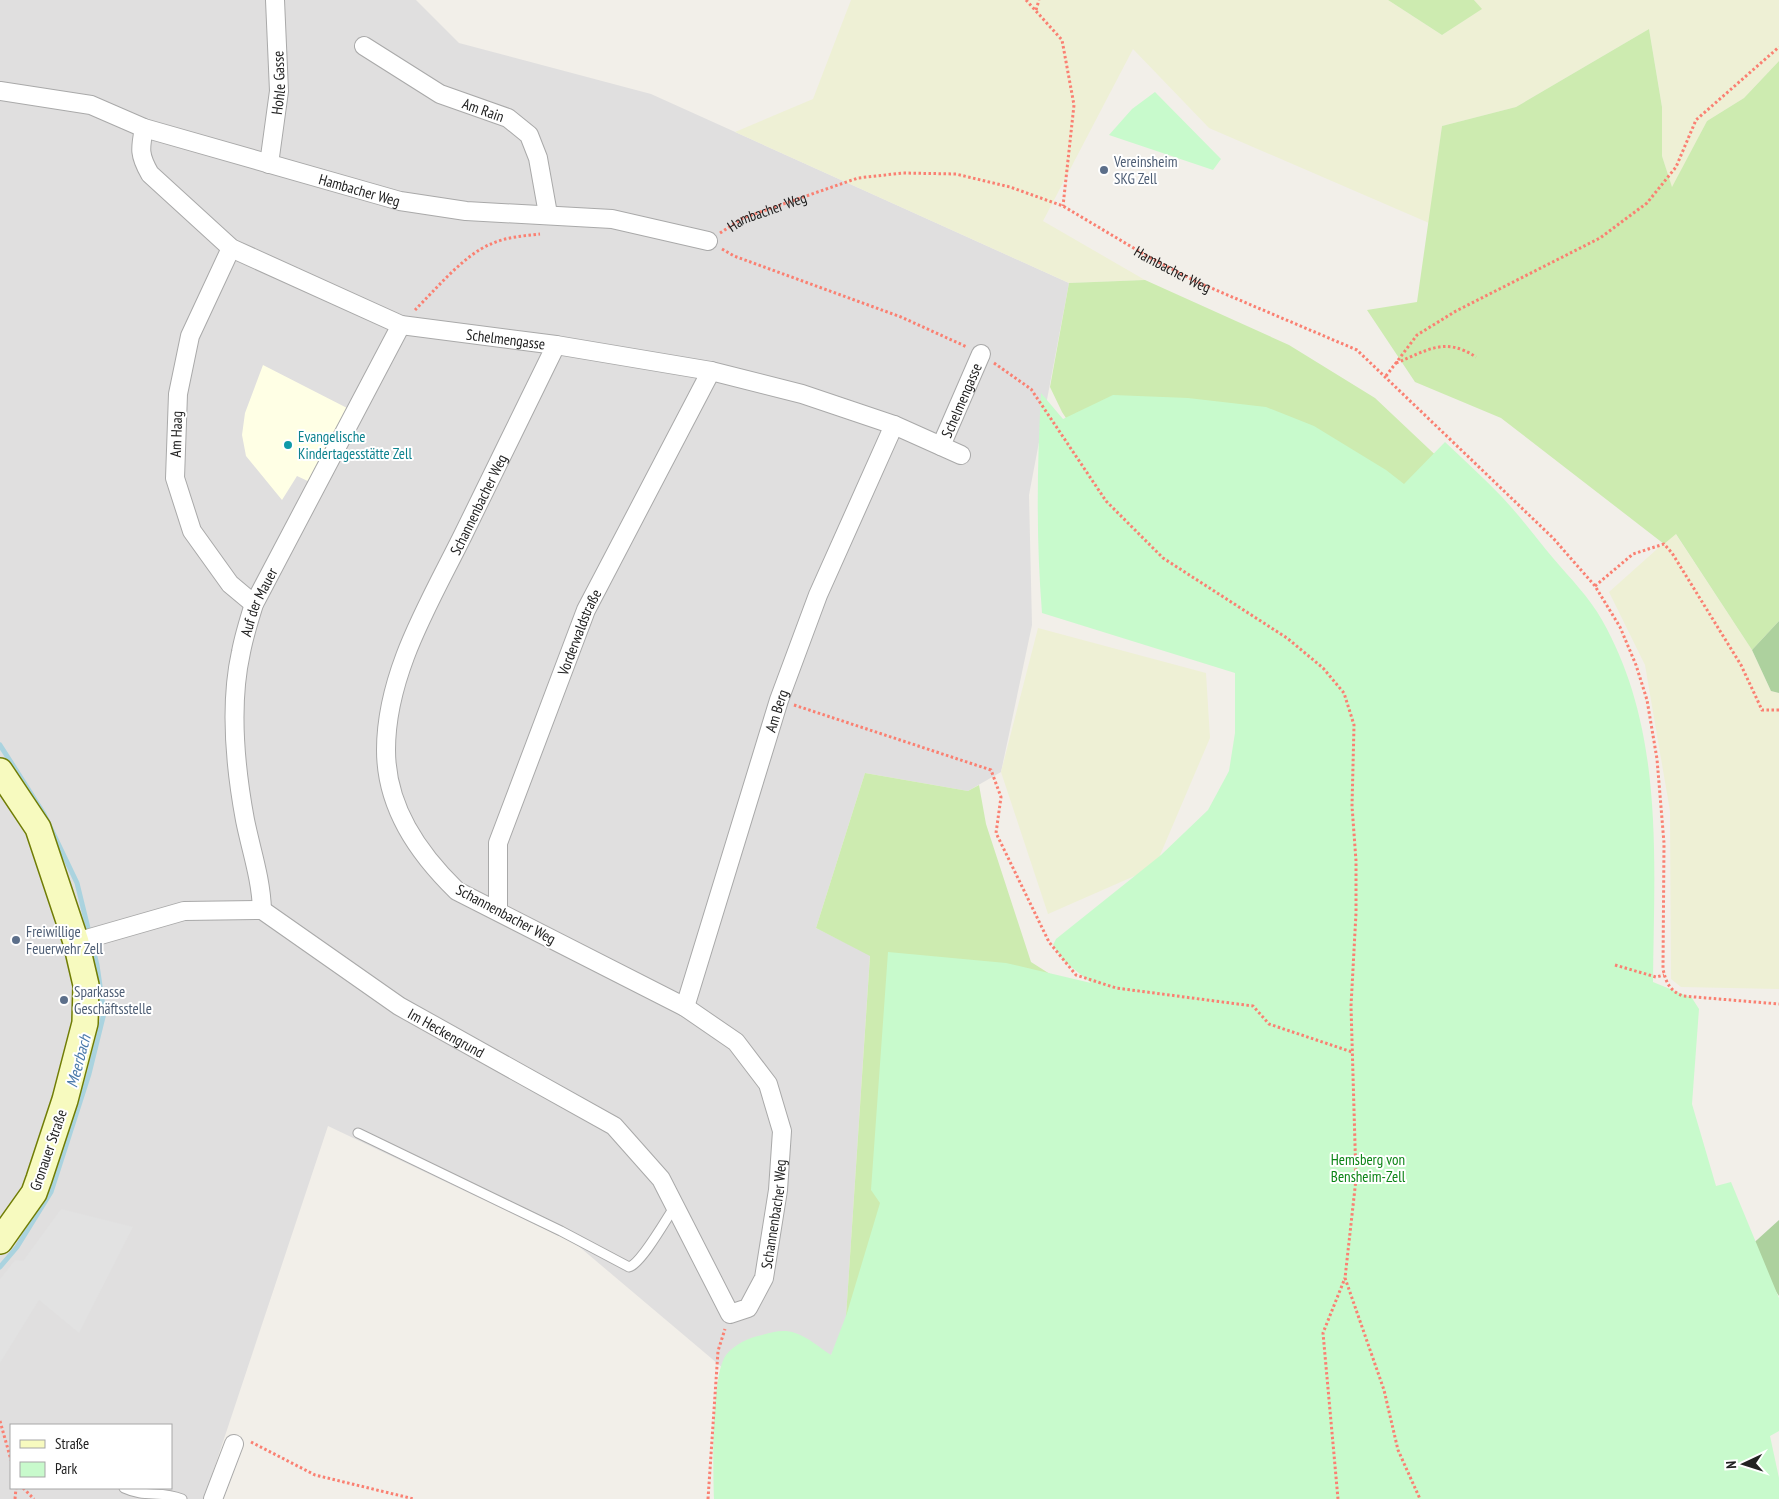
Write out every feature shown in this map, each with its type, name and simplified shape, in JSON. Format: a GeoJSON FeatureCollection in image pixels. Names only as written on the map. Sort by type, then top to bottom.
{"type":"FeatureCollection","features":[{"type":"Feature","properties":{"kind":"street","name":"Hohle Gasse"},"geometry":{"type":"LineString","coordinates":[[269,164],[279,91],[275,0]]}},
{"type":"Feature","properties":{"kind":"street","name":"Am Rain"},"geometry":{"type":"LineString","coordinates":[[364,46],[440,94],[508,118],[529,135],[538,158],[548,214]]}},
{"type":"Feature","properties":{"kind":"street","name":"Hambacher Weg"},"geometry":{"type":"LineString","coordinates":[[0,90],[91,105],[144,128],[400,201],[466,211],[612,219],[708,240]]}},
{"type":"Feature","properties":{"kind":"street","name":"Schelmengasse"},"geometry":{"type":"LineString","coordinates":[[144,128],[140,150],[143,162],[150,174],[230,248],[401,325],[556,345],[711,371],[802,394],[894,425],[961,455]]}},
{"type":"Feature","properties":{"kind":"street","name":"Am Haag"},"geometry":{"type":"LineString","coordinates":[[230,248],[190,336],[178,394],[175,478],[192,531],[230,584],[254,604]]}},
{"type":"Feature","properties":{"kind":"street","name":"Auf der Mauer"},"geometry":{"type":"LineString","coordinates":[[262,910],[261,886],[245,820],[236,758],[236,689],[240,653],[254,604],[401,325]]}},
{"type":"Feature","properties":{"kind":"street","name":"Schannenbacher Weg"},"geometry":{"type":"LineString","coordinates":[[556,345],[411,642],[390,709],[386,751],[391,785],[399,814],[416,845],[433,867],[457,891],[685,1007],[736,1042],[768,1084],[782,1131],[778,1190],[764,1278],[748,1308],[730,1314]]}},
{"type":"Feature","properties":{"kind":"street","name":"Schelmengasse"},"geometry":{"type":"LineString","coordinates":[[941,446],[981,354]]}},
{"type":"Feature","properties":{"kind":"street","name":"Vorderwaldstraße"},"geometry":{"type":"LineString","coordinates":[[498,911],[498,843],[586,610],[711,371]]}},
{"type":"Feature","properties":{"kind":"street","name":"Am Berg"},"geometry":{"type":"LineString","coordinates":[[685,1007],[779,700],[818,595],[894,425]]}},
{"type":"Feature","properties":{"kind":"street","name":"Gronauer Straße"},"geometry":{"type":"LineString","coordinates":[[0,771],[38,828],[86,939],[85,1023],[65,1100],[34,1193],[0,1241]]}},
{"type":"Feature","properties":{"kind":"street"},"geometry":{"type":"LineString","coordinates":[[86,939],[184,911],[262,910]]}},
{"type":"Feature","properties":{"kind":"street","name":"Im Heckengrund"},"geometry":{"type":"LineString","coordinates":[[262,910],[399,1006],[614,1126],[661,1179],[730,1314]]}},
{"type":"Feature","properties":{"kind":"street"},"geometry":{"type":"LineString","coordinates":[[213,1499],[234,1444]]}},
{"type":"Feature","properties":{"kind":"lane"},"geometry":{"type":"LineString","coordinates":[[358,1133],[629,1267],[634,1265],[641,1256],[675,1206]]}},
{"type":"Feature","properties":{"kind":"lane"},"geometry":{"type":"LineString","coordinates":[[126,1489],[137,1494],[169,1494],[182,1499]]}},
{"type":"Feature","properties":{"kind":"path"},"geometry":{"type":"LineString","coordinates":[[1026,0],[1062,40],[1074,105],[1063,206]]}},
{"type":"Feature","properties":{"kind":"path"},"geometry":{"type":"LineString","coordinates":[[1036,11],[1039,0]]}},
{"type":"Feature","properties":{"kind":"path"},"geometry":{"type":"LineString","coordinates":[[1386,376],[1416,334],[1456,311],[1600,238],[1647,204],[1676,167],[1696,120],[1779,47]]}},
{"type":"Feature","properties":{"kind":"path","name":"Hambacher Weg"},"geometry":{"type":"LineString","coordinates":[[708,240],[743,218],[858,178],[885,175],[956,174],[1010,187],[1063,206],[1147,256],[1189,277],[1357,350],[1518,504],[1595,586],[1620,626],[1636,665],[1650,717],[1663,810],[1664,976]]}},
{"type":"Feature","properties":{"kind":"path"},"geometry":{"type":"LineString","coordinates":[[401,325],[455,269],[489,244],[511,237],[544,233]]}},
{"type":"Feature","properties":{"kind":"path"},"geometry":{"type":"LineString","coordinates":[[708,240],[734,256],[901,317],[981,354],[1032,389],[1106,501],[1163,558],[1287,638],[1323,668],[1344,693],[1354,725],[1352,806],[1356,861],[1356,913],[1351,1006],[1356,1179],[1345,1278],[1323,1333],[1338,1499]]}},
{"type":"Feature","properties":{"kind":"path"},"geometry":{"type":"LineString","coordinates":[[1396,364],[1432,348],[1445,345],[1464,349],[1476,357]]}},
{"type":"Feature","properties":{"kind":"path"},"geometry":{"type":"LineString","coordinates":[[1595,586],[1633,554],[1664,544],[1672,553],[1741,665],[1762,710],[1779,710]]}},
{"type":"Feature","properties":{"kind":"path"},"geometry":{"type":"LineString","coordinates":[[779,700],[991,770],[1002,797],[996,833],[1049,942],[1076,975],[1116,988],[1253,1006],[1269,1024],[1352,1052]]}},
{"type":"Feature","properties":{"kind":"path"},"geometry":{"type":"LineString","coordinates":[[1615,965],[1656,977],[1664,976],[1674,992],[1683,996],[1779,1004]]}},
{"type":"Feature","properties":{"kind":"path"},"geometry":{"type":"LineString","coordinates":[[1345,1278],[1384,1390],[1398,1450],[1420,1499]]}},
{"type":"Feature","properties":{"kind":"path"},"geometry":{"type":"LineString","coordinates":[[708,1499],[718,1351],[730,1314]]}},
{"type":"Feature","properties":{"kind":"path"},"geometry":{"type":"LineString","coordinates":[[0,1421],[10,1456]]}},
{"type":"Feature","properties":{"kind":"path"},"geometry":{"type":"LineString","coordinates":[[234,1444],[250,1441],[316,1475],[414,1499]]}},
{"type":"Feature","properties":{"kind":"path"},"geometry":{"type":"LineString","coordinates":[[24,1489],[34,1499]]}},
{"type":"Feature","properties":{"kind":"shaded area"},"geometry":{"type":"Polygon","coordinates":[[[0,0],[416,0],[459,43],[651,94],[1069,283],[1029,495],[1032,625],[1001,772],[968,791],[865,773],[816,928],[870,955],[845,1332],[789,1424],[576,1244],[328,1126],[204,1499],[0,1499],[0,0]]]}},
{"type":"Feature","properties":{"kind":"shaded area"},"geometry":{"type":"Polygon","coordinates":[[[851,0],[1388,0],[1442,35],[1481,9],[1474,0],[1779,0],[1779,61],[1744,98],[1707,121],[1672,188],[1662,156],[1662,107],[1649,29],[1516,107],[1442,126],[1429,223],[1209,128],[1133,49],[1043,221],[1145,280],[1069,283],[735,132],[813,99],[851,0]]]}},
{"type":"Feature","properties":{"kind":"shaded area"},"geometry":{"type":"Polygon","coordinates":[[[263,365],[349,409],[312,483],[297,476],[282,500],[246,456],[242,435],[245,413],[263,365]]]}},
{"type":"Feature","properties":{"kind":"shaded area"},"geometry":{"type":"Polygon","coordinates":[[[1675,533],[1752,650],[1771,691],[1779,693],[1779,989],[1681,987],[1671,979],[1670,811],[1645,665],[1609,592],[1675,533]]]}},
{"type":"Feature","properties":{"kind":"shaded area"},"geometry":{"type":"Polygon","coordinates":[[[1038,628],[1206,673],[1210,738],[1155,867],[1048,914],[1001,772],[1038,628]]]}},
{"type":"Feature","properties":{"kind":"shaded area"},"geometry":{"type":"Polygon","coordinates":[[[61,1209],[133,1227],[79,1333],[39,1300],[0,1363],[0,1279],[15,1260],[23,1261],[61,1209]]]}},
{"type":"Feature","properties":{"kind":"green space"},"geometry":{"type":"Polygon","coordinates":[[[1388,0],[1474,0],[1482,9],[1442,35],[1388,0]]]}},
{"type":"Feature","properties":{"kind":"green space"},"geometry":{"type":"Polygon","coordinates":[[[1649,29],[1662,107],[1662,156],[1672,187],[1707,121],[1744,98],[1779,61],[1779,621],[1752,650],[1676,534],[1664,544],[1501,418],[1415,382],[1367,310],[1417,302],[1442,126],[1516,107],[1649,29]]]}},
{"type":"Feature","properties":{"kind":"green space"},"geometry":{"type":"Polygon","coordinates":[[[1155,92],[1221,159],[1213,170],[1109,135],[1132,109],[1155,92]]]}},
{"type":"Feature","properties":{"kind":"green space"},"geometry":{"type":"Polygon","coordinates":[[[1145,280],[1289,345],[1375,398],[1570,582],[1114,491],[1062,412],[1050,387],[1069,283],[1145,280]]]}},
{"type":"Feature","properties":{"kind":"green space","name":"Hemsberg von Bensheim-Zell"},"geometry":{"type":"Polygon","coordinates":[[[1041,393],[1063,419],[1113,395],[1188,398],[1266,407],[1314,426],[1386,470],[1404,484],[1445,442],[1509,504],[1591,603],[1602,620],[1622,662],[1637,706],[1646,751],[1652,797],[1654,843],[1653,982],[1692,998],[1699,1009],[1692,1104],[1716,1186],[1731,1182],[1779,1298],[1779,1431],[1770,1436],[1779,1478],[1779,1499],[714,1499],[713,1446],[715,1402],[721,1366],[726,1355],[733,1348],[747,1340],[783,1331],[805,1337],[831,1355],[847,1313],[880,1203],[871,1190],[888,952],[1006,963],[1091,983],[1063,960],[1053,945],[1056,939],[1161,855],[1208,810],[1229,771],[1235,733],[1235,673],[1042,613],[1038,503],[1041,393]]]}},
{"type":"Feature","properties":{"kind":"green space"},"geometry":{"type":"Polygon","coordinates":[[[1779,621],[1779,693],[1771,691],[1752,650],[1779,621]]]}},
{"type":"Feature","properties":{"kind":"green space"},"geometry":{"type":"Polygon","coordinates":[[[865,773],[968,791],[979,785],[986,824],[1031,962],[1091,1000],[845,1332],[870,956],[816,928],[865,773]]]}},
{"type":"Feature","properties":{"kind":"green space"},"geometry":{"type":"Polygon","coordinates":[[[1779,1220],[1779,1296],[1747,1249],[1779,1220]]]}},
{"type":"Feature","properties":{"kind":"waterway","name":"Meerbach"},"geometry":{"type":"LineString","coordinates":[[0,745],[44,814],[77,883],[97,965],[104,1013],[89,1074],[51,1192],[17,1247],[0,1267]]}},
{"type":"Feature","properties":{"kind":"place","name":"Vereinsheim SKG Zell"},"geometry":{"type":"Point","coordinates":[1104,170]}},
{"type":"Feature","properties":{"kind":"place","name":"Evangelische Kindertagesstätte Zell"},"geometry":{"type":"Point","coordinates":[288,445]}},
{"type":"Feature","properties":{"kind":"place","name":"Freiwillige Feuerwehr Zell"},"geometry":{"type":"Point","coordinates":[16,940]}},
{"type":"Feature","properties":{"kind":"place","name":"Sparkasse Geschäftsstelle"},"geometry":{"type":"Point","coordinates":[64,1000]}}]}
